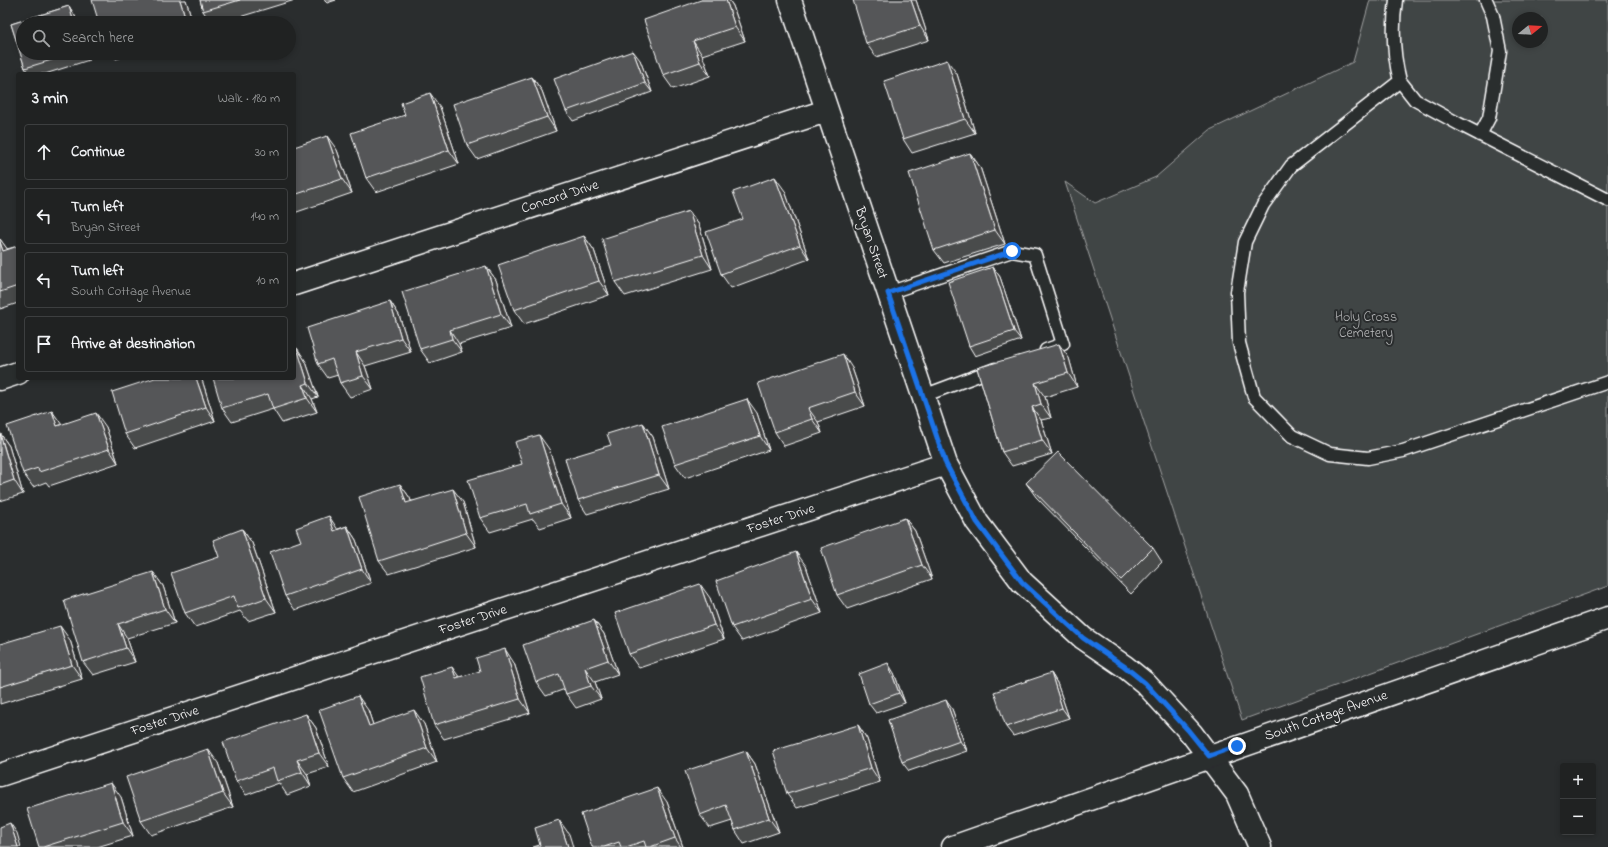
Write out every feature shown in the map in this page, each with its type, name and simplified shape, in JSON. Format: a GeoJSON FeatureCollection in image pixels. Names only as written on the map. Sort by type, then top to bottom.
{"type":"FeatureCollection","features":[{"type":"Feature","properties":{"kind":"street","name":"Bryan Street"},"geometry":{"type":"LineString","coordinates":[[790,0],[826,111],[946,464],[977,522],[1022,582],[1083,638],[1124,666],[1145,683],[1188,730],[1237,794],[1260,847]]}},
{"type":"Feature","properties":{"kind":"street","name":"Concord Drive"},"geometry":{"type":"LineString","coordinates":[[296,283],[826,111]]}},
{"type":"Feature","properties":{"kind":"street"},"geometry":{"type":"LineString","coordinates":[[0,379],[16,375]]}},
{"type":"Feature","properties":{"kind":"street","name":"Foster Drive"},"geometry":{"type":"LineString","coordinates":[[0,776],[946,464]]}},
{"type":"Feature","properties":{"kind":"street","name":"South Cottage Avenue"},"geometry":{"type":"LineString","coordinates":[[953,847],[1209,756],[1608,618]]}},
{"type":"Feature","properties":{"kind":"lane"},"geometry":{"type":"LineString","coordinates":[[1396,0],[1393,20],[1393,55],[1400,81],[1415,100],[1608,200]]}},
{"type":"Feature","properties":{"kind":"lane"},"geometry":{"type":"LineString","coordinates":[[1480,135],[1489,118],[1500,51],[1493,16],[1486,0]]}},
{"type":"Feature","properties":{"kind":"lane"},"geometry":{"type":"LineString","coordinates":[[1400,81],[1292,166],[1263,205],[1245,242],[1237,292],[1239,343],[1254,397],[1292,436],[1330,454],[1368,458],[1403,451],[1608,382]]}},
{"type":"Feature","properties":{"kind":"lane"},"geometry":{"type":"LineString","coordinates":[[888,293],[1012,251],[1034,255],[1063,344],[1033,355]]}},
{"type":"Feature","properties":{"kind":"lane"},"geometry":{"type":"LineString","coordinates":[[922,396],[1003,366]]}},
{"type":"Feature","properties":{"kind":"green space","name":"Holy Cross Cemetery"},"geometry":{"type":"Polygon","coordinates":[[[1370,0],[1608,0],[1608,586],[1242,720],[1065,182],[1095,203],[1156,177],[1210,130],[1353,62],[1370,0]]]}},
{"type":"Feature","properties":{"kind":"building"},"geometry":{"type":"Polygon","coordinates":[[[92,0],[180,0],[185,16],[97,16],[92,0]]]}},
{"type":"Feature","properties":{"kind":"building"},"geometry":{"type":"Polygon","coordinates":[[[200,0],[240,0],[203,11],[200,0]]]}},
{"type":"Feature","properties":{"kind":"building"},"geometry":{"type":"Polygon","coordinates":[[[701,0],[726,0],[735,27],[693,41],[700,62],[663,75],[644,20],[701,0]]]}},
{"type":"Feature","properties":{"kind":"building"},"geometry":{"type":"Polygon","coordinates":[[[853,0],[911,0],[920,26],[866,43],[853,0]]]}},
{"type":"Feature","properties":{"kind":"building"},"geometry":{"type":"Polygon","coordinates":[[[69,6],[72,16],[37,16],[69,6]]]}},
{"type":"Feature","properties":{"kind":"building"},"geometry":{"type":"Polygon","coordinates":[[[16,22],[16,40],[11,24],[16,22]]]}},
{"type":"Feature","properties":{"kind":"building"},"geometry":{"type":"Polygon","coordinates":[[[633,51],[645,83],[566,111],[554,79],[633,51]]]}},
{"type":"Feature","properties":{"kind":"building"},"geometry":{"type":"Polygon","coordinates":[[[22,60],[52,60],[25,68],[22,60]]]}},
{"type":"Feature","properties":{"kind":"building"},"geometry":{"type":"Polygon","coordinates":[[[947,60],[965,119],[903,139],[884,81],[947,60]]]}},
{"type":"Feature","properties":{"kind":"building"},"geometry":{"type":"Polygon","coordinates":[[[532,77],[547,117],[467,145],[453,104],[532,77]]]}},
{"type":"Feature","properties":{"kind":"building"},"geometry":{"type":"Polygon","coordinates":[[[430,93],[449,150],[366,178],[351,133],[405,115],[401,103],[430,93]]]}},
{"type":"Feature","properties":{"kind":"building"},"geometry":{"type":"Polygon","coordinates":[[[327,136],[342,179],[296,194],[296,146],[327,136]]]}},
{"type":"Feature","properties":{"kind":"building"},"geometry":{"type":"Polygon","coordinates":[[[970,153],[995,230],[934,250],[909,173],[970,153]]]}},
{"type":"Feature","properties":{"kind":"building"},"geometry":{"type":"Polygon","coordinates":[[[775,177],[800,245],[721,274],[706,232],[743,219],[733,192],[775,177]]]}},
{"type":"Feature","properties":{"kind":"building"},"geometry":{"type":"Polygon","coordinates":[[[689,211],[703,255],[615,282],[602,239],[689,211]]]}},
{"type":"Feature","properties":{"kind":"building"},"geometry":{"type":"Polygon","coordinates":[[[584,236],[599,281],[514,310],[498,265],[584,236]]]}},
{"type":"Feature","properties":{"kind":"building"},"geometry":{"type":"Polygon","coordinates":[[[0,242],[3,251],[16,247],[16,287],[0,292],[0,242]]]}},
{"type":"Feature","properties":{"kind":"building"},"geometry":{"type":"Polygon","coordinates":[[[486,266],[501,314],[450,330],[452,339],[420,349],[402,292],[486,266]]]}},
{"type":"Feature","properties":{"kind":"building"},"geometry":{"type":"Polygon","coordinates":[[[993,267],[1014,331],[969,346],[948,282],[993,267]]]}},
{"type":"Feature","properties":{"kind":"building"},"geometry":{"type":"Polygon","coordinates":[[[390,301],[401,338],[356,352],[363,376],[340,383],[332,359],[318,364],[307,328],[390,301]]]}},
{"type":"Feature","properties":{"kind":"building"},"geometry":{"type":"Polygon","coordinates":[[[1059,344],[1068,373],[1035,383],[1041,404],[1032,407],[1042,440],[1002,452],[977,368],[1059,344]]]}},
{"type":"Feature","properties":{"kind":"building"},"geometry":{"type":"Polygon","coordinates":[[[297,348],[308,383],[303,385],[307,398],[273,409],[268,394],[222,408],[214,380],[296,380],[297,348]]]}},
{"type":"Feature","properties":{"kind":"building"},"geometry":{"type":"Polygon","coordinates":[[[843,354],[855,392],[808,408],[812,419],[775,432],[758,383],[843,354]]]}},
{"type":"Feature","properties":{"kind":"building"},"geometry":{"type":"Polygon","coordinates":[[[149,380],[197,380],[206,407],[125,434],[112,392],[149,380]]]}},
{"type":"Feature","properties":{"kind":"building"},"geometry":{"type":"Polygon","coordinates":[[[747,399],[760,436],[675,464],[662,427],[747,399]]]}},
{"type":"Feature","properties":{"kind":"building"},"geometry":{"type":"Polygon","coordinates":[[[52,411],[57,426],[96,413],[109,449],[39,472],[38,468],[23,473],[7,426],[52,411]]]}},
{"type":"Feature","properties":{"kind":"building"},"geometry":{"type":"Polygon","coordinates":[[[643,423],[659,475],[578,500],[565,459],[611,445],[607,434],[643,423]]]}},
{"type":"Feature","properties":{"kind":"building"},"geometry":{"type":"Polygon","coordinates":[[[0,434],[14,480],[0,485],[0,434]]]}},
{"type":"Feature","properties":{"kind":"building"},"geometry":{"type":"Polygon","coordinates":[[[539,435],[561,504],[530,514],[527,504],[480,518],[468,480],[522,464],[515,442],[539,435]]]}},
{"type":"Feature","properties":{"kind":"building"},"geometry":{"type":"Polygon","coordinates":[[[1058,452],[1153,548],[1121,580],[1026,483],[1058,452]]]}},
{"type":"Feature","properties":{"kind":"building"},"geometry":{"type":"Polygon","coordinates":[[[400,484],[406,503],[453,489],[466,533],[379,561],[359,497],[400,484]]]}},
{"type":"Feature","properties":{"kind":"building"},"geometry":{"type":"Polygon","coordinates":[[[329,516],[334,531],[347,526],[362,569],[285,596],[270,552],[301,541],[296,528],[329,516]]]}},
{"type":"Feature","properties":{"kind":"building"},"geometry":{"type":"Polygon","coordinates":[[[905,518],[922,565],[837,595],[821,548],[905,518]]]}},
{"type":"Feature","properties":{"kind":"building"},"geometry":{"type":"Polygon","coordinates":[[[242,529],[266,598],[238,608],[234,596],[185,613],[171,573],[219,557],[213,540],[242,529]]]}},
{"type":"Feature","properties":{"kind":"building"},"geometry":{"type":"Polygon","coordinates":[[[796,552],[812,599],[732,627],[716,581],[796,552]]]}},
{"type":"Feature","properties":{"kind":"building"},"geometry":{"type":"Polygon","coordinates":[[[153,572],[165,609],[118,624],[126,648],[83,662],[64,600],[153,572]]]}},
{"type":"Feature","properties":{"kind":"building"},"geometry":{"type":"Polygon","coordinates":[[[700,584],[714,625],[629,654],[615,613],[700,584]]]}},
{"type":"Feature","properties":{"kind":"building"},"geometry":{"type":"Polygon","coordinates":[[[594,620],[608,660],[585,668],[591,686],[566,694],[559,674],[536,682],[523,645],[594,620]]]}},
{"type":"Feature","properties":{"kind":"building"},"geometry":{"type":"Polygon","coordinates":[[[60,626],[72,665],[0,687],[0,644],[60,626]]]}},
{"type":"Feature","properties":{"kind":"building"},"geometry":{"type":"Polygon","coordinates":[[[505,649],[520,699],[434,725],[420,677],[452,667],[456,678],[480,671],[476,658],[505,649]]]}},
{"type":"Feature","properties":{"kind":"building"},"geometry":{"type":"Polygon","coordinates":[[[888,663],[899,693],[869,704],[859,674],[888,663]]]}},
{"type":"Feature","properties":{"kind":"building"},"geometry":{"type":"Polygon","coordinates":[[[1051,673],[1062,708],[1006,727],[994,692],[1051,673]]]}},
{"type":"Feature","properties":{"kind":"building"},"geometry":{"type":"Polygon","coordinates":[[[358,696],[369,726],[414,710],[427,748],[343,778],[319,710],[358,696]]]}},
{"type":"Feature","properties":{"kind":"building"},"geometry":{"type":"Polygon","coordinates":[[[946,700],[960,741],[902,762],[888,720],[946,700]]]}},
{"type":"Feature","properties":{"kind":"building"},"geometry":{"type":"Polygon","coordinates":[[[306,714],[319,753],[297,760],[302,772],[277,781],[273,768],[236,781],[223,742],[306,714]]]}},
{"type":"Feature","properties":{"kind":"building"},"geometry":{"type":"Polygon","coordinates":[[[858,725],[871,768],[787,794],[773,751],[858,725]]]}},
{"type":"Feature","properties":{"kind":"building"},"geometry":{"type":"Polygon","coordinates":[[[208,749],[223,793],[141,821],[126,777],[208,749]]]}},
{"type":"Feature","properties":{"kind":"building"},"geometry":{"type":"Polygon","coordinates":[[[746,751],[769,818],[735,830],[726,805],[700,815],[685,771],[746,751]]]}},
{"type":"Feature","properties":{"kind":"building"},"geometry":{"type":"Polygon","coordinates":[[[111,783],[123,822],[39,847],[27,809],[111,783]]]}},
{"type":"Feature","properties":{"kind":"building"},"geometry":{"type":"Polygon","coordinates":[[[657,788],[675,838],[650,847],[646,847],[644,841],[626,847],[621,847],[619,842],[604,847],[592,847],[581,814],[657,788]]]}},
{"type":"Feature","properties":{"kind":"building"},"geometry":{"type":"Polygon","coordinates":[[[559,820],[568,847],[533,847],[540,845],[535,828],[559,820]]]}},
{"type":"Feature","properties":{"kind":"building"},"geometry":{"type":"Polygon","coordinates":[[[10,823],[18,847],[0,847],[0,827],[10,823]]]}},
{"type":"Feature","properties":{"kind":"route"},"geometry":{"type":"LineString","coordinates":[[1012,251],[888,293],[946,464],[977,522],[1022,582],[1083,638],[1124,666],[1145,683],[1175,715],[1209,756],[1237,746]]}}]}
